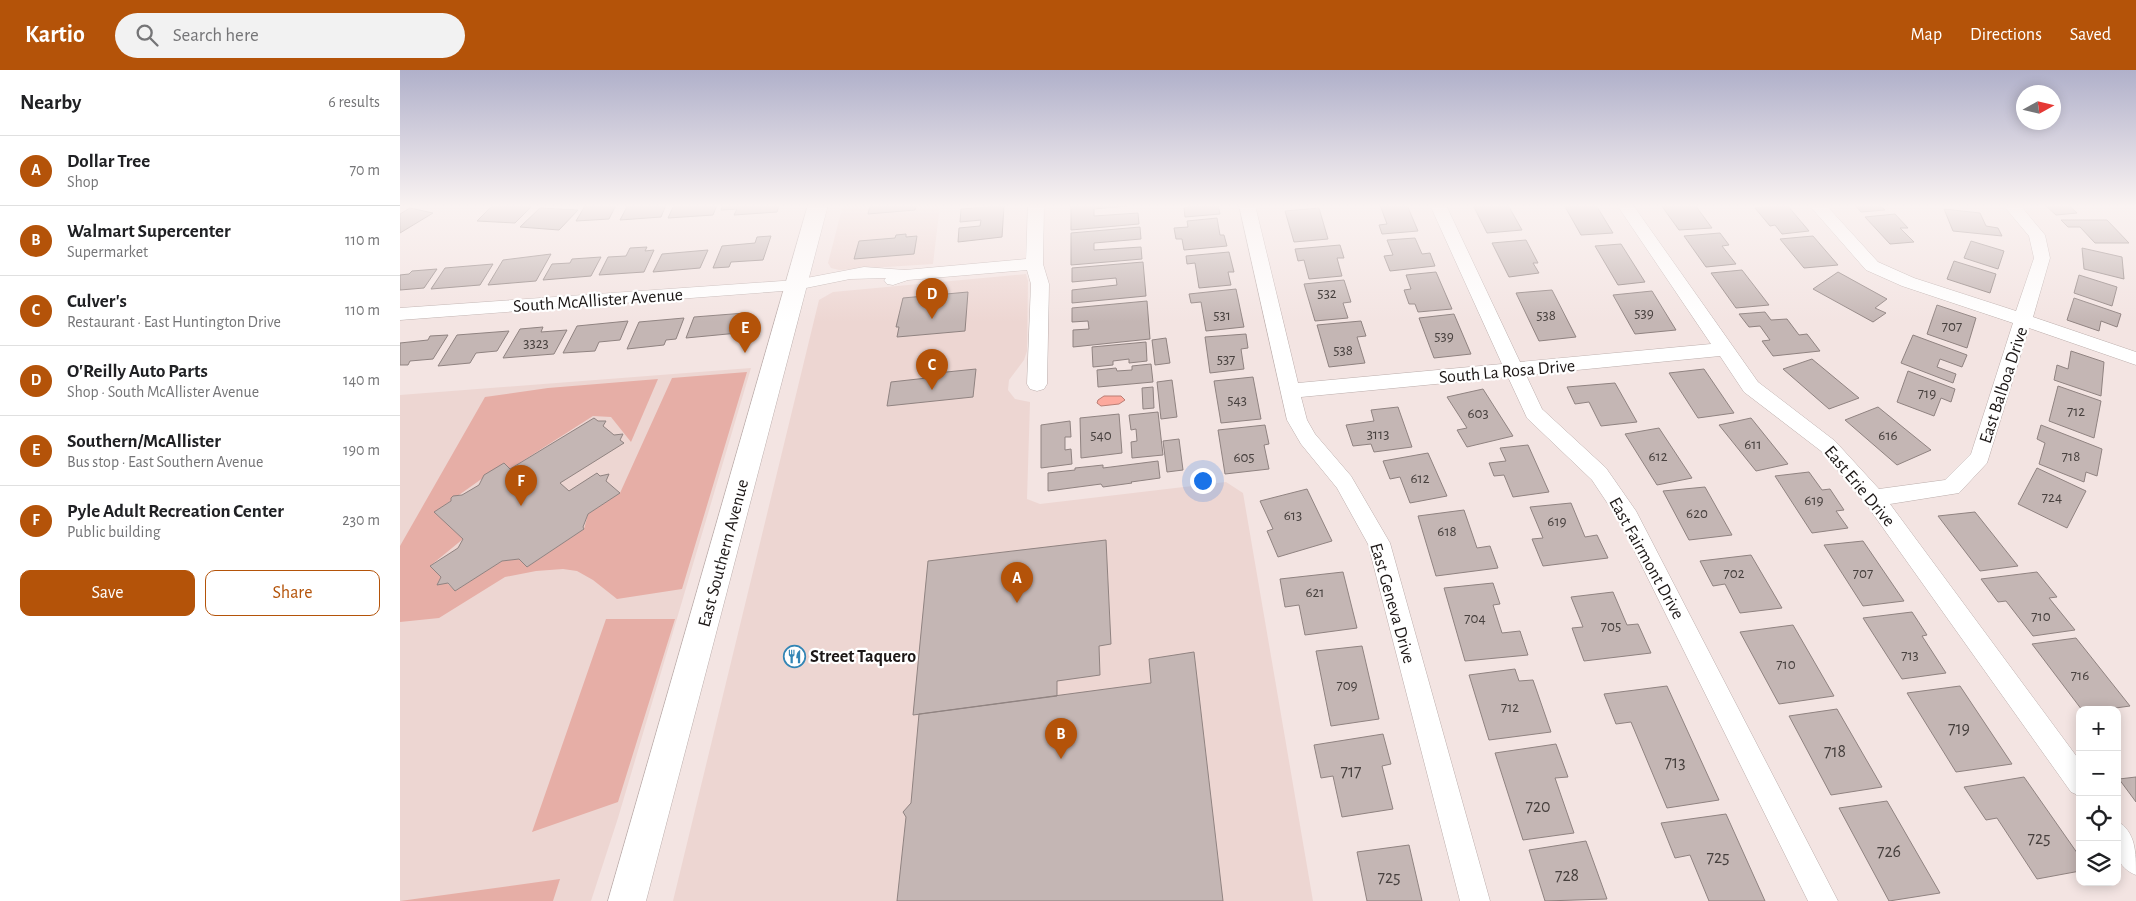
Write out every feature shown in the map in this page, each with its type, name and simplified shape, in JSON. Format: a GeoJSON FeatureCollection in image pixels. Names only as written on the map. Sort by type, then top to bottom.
{"type":"FeatureCollection","features":[{"type":"Feature","properties":{"kind":"main road","name":"East Southern Avenue"},"geometry":{"type":"LineString","coordinates":[[627,901],[807,244]]}},
{"type":"Feature","properties":{"kind":"street"},"geometry":{"type":"LineString","coordinates":[[1035,244],[1034,264],[1040,284],[1037,384]]}},
{"type":"Feature","properties":{"kind":"street","name":"East Geneva Drive"},"geometry":{"type":"LineString","coordinates":[[1256,244],[1297,420],[1308,440],[1344,482],[1379,543],[1475,901]]}},
{"type":"Feature","properties":{"kind":"street","name":"East Fairmont Drive"},"geometry":{"type":"LineString","coordinates":[[1455,244],[1534,413],[1599,474],[1628,516],[1823,901]]}},
{"type":"Feature","properties":{"kind":"street","name":"East Erie Drive"},"geometry":{"type":"LineString","coordinates":[[1651,244],[1751,387],[1828,446],[1874,498],[2076,777]]}},
{"type":"Feature","properties":{"kind":"street"},"geometry":{"type":"LineString","coordinates":[[1852,244],[1872,266],[1908,282],[2136,359]]}},
{"type":"Feature","properties":{"kind":"street","name":"East Balboa Drive"},"geometry":{"type":"LineString","coordinates":[[1874,498],[1951,487],[1980,458],[2042,258],[2039,244]]}},
{"type":"Feature","properties":{"kind":"street","name":"South McAllister Avenue"},"geometry":{"type":"LineString","coordinates":[[400,314],[796,285],[834,288],[883,284],[905,275],[1034,264]]}},
{"type":"Feature","properties":{"kind":"street","name":"South La Rosa Drive"},"geometry":{"type":"LineString","coordinates":[[1291,391],[1723,349]]}},
{"type":"Feature","properties":{"kind":"street"},"geometry":{"type":"LineString","coordinates":[[2121,840],[2136,861]]}},
{"type":"Feature","properties":{"kind":"shaded area"},"geometry":{"type":"Polygon","coordinates":[[[833,244],[935,244],[933,264],[839,270],[831,268],[828,263],[833,244]]]}},
{"type":"Feature","properties":{"kind":"shaded area"},"geometry":{"type":"Polygon","coordinates":[[[1026,274],[1028,281],[1027,351],[1024,360],[1009,380],[1008,390],[1015,399],[1030,402],[1027,499],[1040,504],[1226,482],[1243,493],[1313,901],[673,901],[819,300],[833,292],[1026,274]]]}},
{"type":"Feature","properties":{"kind":"shaded area"},"geometry":{"type":"Polygon","coordinates":[[[751,368],[618,818],[591,901],[400,901],[400,395],[751,368]]]}},
{"type":"Feature","properties":{"kind":"shaded area"},"geometry":{"type":"Polygon","coordinates":[[[747,372],[682,589],[617,599],[593,580],[577,571],[563,569],[536,571],[505,577],[439,618],[400,622],[400,546],[485,397],[548,388],[658,379],[631,442],[611,417],[593,416],[510,469],[504,463],[435,512],[463,539],[430,566],[455,591],[502,561],[519,559],[527,567],[584,529],[588,514],[620,493],[672,378],[747,372]]]}},
{"type":"Feature","properties":{"kind":"shaded area"},"geometry":{"type":"Polygon","coordinates":[[[1104,396],[1121,396],[1125,400],[1119,404],[1101,406],[1097,403],[1104,396]]]}},
{"type":"Feature","properties":{"kind":"shaded area"},"geometry":{"type":"Polygon","coordinates":[[[606,619],[675,619],[618,802],[532,832],[606,619]]]}},
{"type":"Feature","properties":{"kind":"shaded area"},"geometry":{"type":"Polygon","coordinates":[[[560,879],[553,901],[400,901],[560,879]]]}},
{"type":"Feature","properties":{"kind":"building"},"geometry":{"type":"Polygon","coordinates":[[[768,244],[763,260],[731,262],[729,267],[713,268],[722,246],[768,244]]]}},
{"type":"Feature","properties":{"kind":"building"},"geometry":{"type":"Polygon","coordinates":[[[858,244],[916,244],[914,254],[854,259],[858,244]]]}},
{"type":"Feature","properties":{"kind":"building"},"geometry":{"type":"Polygon","coordinates":[[[1071,244],[1094,244],[1094,250],[1141,247],[1142,259],[1071,265],[1071,244]]]}},
{"type":"Feature","properties":{"kind":"building"},"geometry":{"type":"Polygon","coordinates":[[[1183,244],[1226,244],[1227,246],[1184,250],[1183,244]]]}},
{"type":"Feature","properties":{"kind":"building"},"geometry":{"type":"Polygon","coordinates":[[[1389,244],[1418,244],[1422,254],[1430,253],[1435,266],[1390,271],[1384,256],[1393,255],[1389,244]]]}},
{"type":"Feature","properties":{"kind":"building"},"geometry":{"type":"Polygon","coordinates":[[[1492,244],[1528,244],[1538,263],[1533,263],[1539,273],[1509,277],[1492,244]]]}},
{"type":"Feature","properties":{"kind":"building"},"geometry":{"type":"Polygon","coordinates":[[[1621,244],[1645,282],[1618,285],[1595,246],[1621,244]]]}},
{"type":"Feature","properties":{"kind":"building"},"geometry":{"type":"Polygon","coordinates":[[[1690,244],[1728,244],[1729,245],[1722,246],[1736,264],[1706,267],[1690,244]]]}},
{"type":"Feature","properties":{"kind":"building"},"geometry":{"type":"Polygon","coordinates":[[[1784,244],[1820,244],[1838,265],[1804,268],[1784,244]]]}},
{"type":"Feature","properties":{"kind":"building"},"geometry":{"type":"Polygon","coordinates":[[[1970,244],[1980,244],[2004,251],[1998,269],[1964,258],[1970,244]]]}},
{"type":"Feature","properties":{"kind":"building"},"geometry":{"type":"Polygon","coordinates":[[[1340,245],[1344,258],[1337,258],[1342,276],[1309,279],[1304,260],[1298,261],[1295,249],[1340,245]]]}},
{"type":"Feature","properties":{"kind":"building"},"geometry":{"type":"Polygon","coordinates":[[[647,247],[645,251],[654,250],[644,272],[599,275],[608,257],[626,256],[630,248],[647,247]]]}},
{"type":"Feature","properties":{"kind":"building"},"geometry":{"type":"Polygon","coordinates":[[[2082,248],[2122,257],[2124,279],[2084,269],[2082,248]]]}},
{"type":"Feature","properties":{"kind":"building"},"geometry":{"type":"Polygon","coordinates":[[[708,250],[700,268],[653,272],[662,254],[708,250]]]}},
{"type":"Feature","properties":{"kind":"building"},"geometry":{"type":"Polygon","coordinates":[[[1229,252],[1234,272],[1228,272],[1231,285],[1199,288],[1195,263],[1187,264],[1186,256],[1229,252]]]}},
{"type":"Feature","properties":{"kind":"building"},"geometry":{"type":"Polygon","coordinates":[[[551,254],[536,281],[488,285],[503,260],[551,254]]]}},
{"type":"Feature","properties":{"kind":"building"},"geometry":{"type":"Polygon","coordinates":[[[601,257],[591,276],[543,280],[552,264],[570,263],[572,259],[601,257]]]}},
{"type":"Feature","properties":{"kind":"building"},"geometry":{"type":"Polygon","coordinates":[[[1954,261],[1996,274],[1990,293],[1947,279],[1954,261]]]}},
{"type":"Feature","properties":{"kind":"building"},"geometry":{"type":"Polygon","coordinates":[[[1143,262],[1146,296],[1072,303],[1072,290],[1117,285],[1116,278],[1072,282],[1072,268],[1143,262]]]}},
{"type":"Feature","properties":{"kind":"building"},"geometry":{"type":"Polygon","coordinates":[[[493,264],[480,285],[431,289],[445,268],[493,264]]]}},
{"type":"Feature","properties":{"kind":"building"},"geometry":{"type":"Polygon","coordinates":[[[437,269],[424,288],[400,290],[400,275],[409,274],[412,271],[437,269]]]}},
{"type":"Feature","properties":{"kind":"building"},"geometry":{"type":"Polygon","coordinates":[[[1742,270],[1769,305],[1736,308],[1711,273],[1742,270]]]}},
{"type":"Feature","properties":{"kind":"building"},"geometry":{"type":"Polygon","coordinates":[[[1436,272],[1452,309],[1418,312],[1415,304],[1409,304],[1404,290],[1411,289],[1406,275],[1436,272]]]}},
{"type":"Feature","properties":{"kind":"building"},"geometry":{"type":"Polygon","coordinates":[[[1838,272],[1887,299],[1875,308],[1886,313],[1873,322],[1813,289],[1838,272]]]}},
{"type":"Feature","properties":{"kind":"building"},"geometry":{"type":"Polygon","coordinates":[[[2079,275],[2117,287],[2112,306],[2074,293],[2079,275]]]}},
{"type":"Feature","properties":{"kind":"building"},"geometry":{"type":"Polygon","coordinates":[[[1344,280],[1351,302],[1343,303],[1348,318],[1315,321],[1304,284],[1344,280]]]}},
{"type":"Feature","properties":{"kind":"building"},"geometry":{"type":"Polygon","coordinates":[[[1236,289],[1244,327],[1206,331],[1201,302],[1191,303],[1189,294],[1236,289]]]}},
{"type":"Feature","properties":{"kind":"building"},"geometry":{"type":"Polygon","coordinates":[[[1552,290],[1576,337],[1539,341],[1516,293],[1552,290]]]}},
{"type":"Feature","properties":{"kind":"building"},"geometry":{"type":"Polygon","coordinates":[[[1652,291],[1676,330],[1635,334],[1613,295],[1652,291]]]}},
{"type":"Feature","properties":{"kind":"building"},"geometry":{"type":"Polygon","coordinates":[[[968,292],[965,331],[897,337],[899,327],[896,327],[903,298],[968,292]]]}},
{"type":"Feature","properties":{"kind":"building"},"geometry":{"type":"Polygon","coordinates":[[[2074,298],[2121,314],[2117,327],[2101,321],[2099,331],[2067,320],[2074,298]]]}},
{"type":"Feature","properties":{"kind":"building"},"geometry":{"type":"Polygon","coordinates":[[[1147,301],[1150,339],[1073,347],[1073,330],[1089,329],[1088,321],[1072,322],[1072,308],[1147,301]]]}},
{"type":"Feature","properties":{"kind":"building"},"geometry":{"type":"Polygon","coordinates":[[[1937,305],[1976,318],[1967,348],[1927,334],[1937,305]]]}},
{"type":"Feature","properties":{"kind":"building"},"geometry":{"type":"Polygon","coordinates":[[[1765,312],[1771,320],[1787,319],[1799,335],[1807,334],[1820,351],[1773,356],[1762,341],[1770,340],[1760,326],[1749,327],[1739,314],[1765,312]]]}},
{"type":"Feature","properties":{"kind":"building"},"geometry":{"type":"Polygon","coordinates":[[[745,313],[738,333],[686,338],[694,317],[745,313]]]}},
{"type":"Feature","properties":{"kind":"building"},"geometry":{"type":"Polygon","coordinates":[[[1454,314],[1471,354],[1434,358],[1419,318],[1454,314]]]}},
{"type":"Feature","properties":{"kind":"building"},"geometry":{"type":"Polygon","coordinates":[[[684,318],[676,339],[666,340],[664,345],[627,349],[639,322],[684,318]]]}},
{"type":"Feature","properties":{"kind":"building"},"geometry":{"type":"Polygon","coordinates":[[[628,321],[620,340],[599,342],[595,351],[563,353],[577,326],[628,321]]]}},
{"type":"Feature","properties":{"kind":"building"},"geometry":{"type":"Polygon","coordinates":[[[1361,321],[1366,336],[1357,337],[1365,363],[1329,367],[1317,325],[1361,321]]]}},
{"type":"Feature","properties":{"kind":"building"},"geometry":{"type":"Polygon","coordinates":[[[543,327],[541,332],[567,330],[554,354],[503,358],[520,329],[543,327]]]}},
{"type":"Feature","properties":{"kind":"building"},"geometry":{"type":"Polygon","coordinates":[[[509,331],[497,351],[476,353],[470,363],[438,366],[457,335],[509,331]]]}},
{"type":"Feature","properties":{"kind":"building"},"geometry":{"type":"Polygon","coordinates":[[[1246,334],[1248,348],[1241,349],[1244,369],[1210,373],[1205,337],[1246,334]]]}},
{"type":"Feature","properties":{"kind":"building"},"geometry":{"type":"Polygon","coordinates":[[[448,335],[433,359],[410,361],[408,365],[400,365],[400,343],[428,340],[430,336],[448,335]]]}},
{"type":"Feature","properties":{"kind":"building"},"geometry":{"type":"Polygon","coordinates":[[[1913,335],[1967,355],[1962,367],[1940,359],[1937,367],[1956,374],[1953,383],[1901,363],[1913,335]]]}},
{"type":"Feature","properties":{"kind":"building"},"geometry":{"type":"Polygon","coordinates":[[[1166,338],[1170,363],[1155,365],[1152,340],[1166,338]]]}},
{"type":"Feature","properties":{"kind":"building"},"geometry":{"type":"Polygon","coordinates":[[[1146,342],[1147,361],[1129,363],[1129,359],[1113,361],[1113,365],[1093,367],[1092,347],[1146,342]]]}},
{"type":"Feature","properties":{"kind":"building"},"geometry":{"type":"Polygon","coordinates":[[[2071,351],[2104,362],[2101,396],[2054,380],[2057,365],[2068,369],[2071,351]]]}},
{"type":"Feature","properties":{"kind":"building"},"geometry":{"type":"Polygon","coordinates":[[[1812,359],[1859,398],[1829,409],[1783,369],[1812,359]]]}},
{"type":"Feature","properties":{"kind":"building"},"geometry":{"type":"Polygon","coordinates":[[[1151,364],[1153,382],[1098,387],[1097,370],[1116,368],[1117,371],[1132,370],[1132,366],[1151,364]]]}},
{"type":"Feature","properties":{"kind":"building"},"geometry":{"type":"Polygon","coordinates":[[[976,369],[973,397],[887,406],[891,382],[927,378],[927,374],[976,369]]]}},
{"type":"Feature","properties":{"kind":"building"},"geometry":{"type":"Polygon","coordinates":[[[1704,369],[1734,413],[1698,418],[1669,373],[1704,369]]]}},
{"type":"Feature","properties":{"kind":"building"},"geometry":{"type":"Polygon","coordinates":[[[1908,371],[1955,389],[1951,402],[1941,398],[1934,416],[1897,402],[1908,371]]]}},
{"type":"Feature","properties":{"kind":"building"},"geometry":{"type":"Polygon","coordinates":[[[1253,377],[1261,419],[1221,423],[1214,381],[1253,377]]]}},
{"type":"Feature","properties":{"kind":"building"},"geometry":{"type":"Polygon","coordinates":[[[1172,380],[1177,417],[1161,419],[1157,382],[1172,380]]]}},
{"type":"Feature","properties":{"kind":"building"},"geometry":{"type":"Polygon","coordinates":[[[1615,383],[1637,422],[1601,426],[1589,402],[1575,404],[1567,387],[1615,383]]]}},
{"type":"Feature","properties":{"kind":"building"},"geometry":{"type":"Polygon","coordinates":[[[2058,386],[2101,401],[2094,438],[2049,421],[2058,386]]]}},
{"type":"Feature","properties":{"kind":"building"},"geometry":{"type":"Polygon","coordinates":[[[1153,387],[1154,408],[1143,409],[1142,388],[1153,387]]]}},
{"type":"Feature","properties":{"kind":"building"},"geometry":{"type":"Polygon","coordinates":[[[1483,389],[1513,436],[1467,447],[1457,430],[1467,428],[1447,397],[1483,389]]]}},
{"type":"Feature","properties":{"kind":"building"},"geometry":{"type":"Polygon","coordinates":[[[1398,407],[1412,447],[1374,452],[1371,444],[1353,446],[1346,425],[1374,421],[1371,410],[1398,407]]]}},
{"type":"Feature","properties":{"kind":"building"},"geometry":{"type":"Polygon","coordinates":[[[1878,407],[1931,450],[1897,465],[1845,420],[1878,407]]]}},
{"type":"Feature","properties":{"kind":"building"},"geometry":{"type":"Polygon","coordinates":[[[1158,412],[1163,455],[1132,458],[1131,442],[1137,441],[1136,429],[1131,430],[1129,415],[1158,412]]]}},
{"type":"Feature","properties":{"kind":"building"},"geometry":{"type":"Polygon","coordinates":[[[1119,414],[1122,453],[1081,458],[1080,418],[1119,414]]]}},
{"type":"Feature","properties":{"kind":"building"},"geometry":{"type":"Polygon","coordinates":[[[594,418],[598,421],[606,421],[603,426],[614,435],[623,434],[620,440],[624,443],[560,483],[569,491],[597,473],[600,476],[609,474],[606,481],[620,493],[588,514],[584,529],[527,567],[519,559],[502,561],[455,591],[448,583],[437,585],[441,577],[430,566],[458,548],[463,539],[434,512],[451,501],[453,496],[462,495],[479,485],[484,475],[504,463],[510,469],[594,418]]]}},
{"type":"Feature","properties":{"kind":"building"},"geometry":{"type":"Polygon","coordinates":[[[1751,418],[1788,464],[1756,471],[1719,425],[1751,418]]]}},
{"type":"Feature","properties":{"kind":"building"},"geometry":{"type":"Polygon","coordinates":[[[1070,421],[1071,437],[1065,437],[1065,450],[1071,449],[1072,464],[1041,468],[1041,425],[1070,421]]]}},
{"type":"Feature","properties":{"kind":"building"},"geometry":{"type":"Polygon","coordinates":[[[1265,425],[1269,444],[1264,445],[1269,469],[1225,474],[1218,430],[1265,425]]]}},
{"type":"Feature","properties":{"kind":"building"},"geometry":{"type":"Polygon","coordinates":[[[2041,425],[2102,449],[2097,476],[2086,472],[2084,482],[2039,464],[2045,443],[2037,439],[2041,425]]]}},
{"type":"Feature","properties":{"kind":"building"},"geometry":{"type":"Polygon","coordinates":[[[1659,428],[1692,478],[1657,485],[1625,434],[1659,428]]]}},
{"type":"Feature","properties":{"kind":"building"},"geometry":{"type":"Polygon","coordinates":[[[1179,439],[1183,470],[1167,472],[1163,441],[1179,439]]]}},
{"type":"Feature","properties":{"kind":"building"},"geometry":{"type":"Polygon","coordinates":[[[1528,445],[1549,492],[1513,497],[1504,475],[1494,476],[1489,463],[1506,461],[1500,448],[1528,445]]]}},
{"type":"Feature","properties":{"kind":"building"},"geometry":{"type":"Polygon","coordinates":[[[1428,453],[1447,496],[1410,503],[1400,477],[1390,479],[1383,461],[1428,453]]]}},
{"type":"Feature","properties":{"kind":"building"},"geometry":{"type":"Polygon","coordinates":[[[1158,461],[1160,478],[1103,487],[1101,484],[1048,491],[1048,473],[1075,470],[1075,468],[1103,465],[1103,468],[1158,461]]]}},
{"type":"Feature","properties":{"kind":"building"},"geometry":{"type":"Polygon","coordinates":[[[2037,468],[2086,491],[2067,528],[2018,504],[2037,468]]]}},
{"type":"Feature","properties":{"kind":"building"},"geometry":{"type":"Polygon","coordinates":[[[1809,472],[1822,490],[1830,489],[1844,510],[1836,511],[1848,528],[1812,533],[1775,476],[1809,472]]]}},
{"type":"Feature","properties":{"kind":"building"},"geometry":{"type":"Polygon","coordinates":[[[1705,487],[1732,535],[1689,540],[1663,491],[1705,487]]]}},
{"type":"Feature","properties":{"kind":"building"},"geometry":{"type":"Polygon","coordinates":[[[1307,489],[1332,541],[1278,557],[1267,531],[1273,529],[1260,501],[1307,489]]]}},
{"type":"Feature","properties":{"kind":"building"},"geometry":{"type":"Polygon","coordinates":[[[1571,503],[1585,537],[1597,535],[1608,558],[1543,566],[1532,539],[1543,538],[1530,507],[1571,503]]]}},
{"type":"Feature","properties":{"kind":"building"},"geometry":{"type":"Polygon","coordinates":[[[1464,510],[1477,548],[1490,546],[1498,568],[1436,576],[1418,516],[1464,510]]]}},
{"type":"Feature","properties":{"kind":"building"},"geometry":{"type":"Polygon","coordinates":[[[1975,512],[2018,566],[1980,571],[1938,516],[1975,512]]]}},
{"type":"Feature","properties":{"kind":"building"},"geometry":{"type":"Polygon","coordinates":[[[1106,540],[1111,644],[1099,646],[1100,675],[1057,681],[1057,696],[913,715],[928,561],[1106,540]]]}},
{"type":"Feature","properties":{"kind":"building"},"geometry":{"type":"Polygon","coordinates":[[[1863,541],[1904,601],[1863,606],[1824,545],[1863,541]]]}},
{"type":"Feature","properties":{"kind":"building"},"geometry":{"type":"Polygon","coordinates":[[[1751,555],[1782,608],[1740,613],[1725,584],[1713,586],[1700,561],[1751,555]]]}},
{"type":"Feature","properties":{"kind":"building"},"geometry":{"type":"Polygon","coordinates":[[[1343,572],[1357,628],[1305,635],[1299,605],[1285,607],[1280,579],[1343,572]]]}},
{"type":"Feature","properties":{"kind":"building"},"geometry":{"type":"Polygon","coordinates":[[[2037,572],[2057,597],[2049,598],[2075,630],[2033,636],[2006,601],[1998,602],[1981,579],[2037,572]]]}},
{"type":"Feature","properties":{"kind":"building"},"geometry":{"type":"Polygon","coordinates":[[[1493,583],[1500,604],[1493,605],[1502,633],[1520,631],[1528,655],[1465,661],[1444,588],[1493,583]]]}},
{"type":"Feature","properties":{"kind":"building"},"geometry":{"type":"Polygon","coordinates":[[[1613,592],[1627,625],[1638,624],[1651,653],[1584,661],[1572,628],[1583,627],[1571,597],[1613,592]]]}},
{"type":"Feature","properties":{"kind":"building"},"geometry":{"type":"Polygon","coordinates":[[[1912,612],[1927,635],[1922,636],[1946,673],[1902,679],[1863,618],[1912,612]]]}},
{"type":"Feature","properties":{"kind":"building"},"geometry":{"type":"Polygon","coordinates":[[[1793,625],[1834,696],[1779,704],[1740,632],[1793,625]]]}},
{"type":"Feature","properties":{"kind":"building"},"geometry":{"type":"Polygon","coordinates":[[[2076,638],[2130,706],[2079,706],[2032,644],[2076,638]]]}},
{"type":"Feature","properties":{"kind":"building"},"geometry":{"type":"Polygon","coordinates":[[[1362,646],[1379,719],[1331,726],[1316,651],[1362,646]]]}},
{"type":"Feature","properties":{"kind":"building"},"geometry":{"type":"Polygon","coordinates":[[[1194,652],[1223,901],[897,901],[906,817],[903,812],[911,803],[919,714],[1151,683],[1149,659],[1194,652]]]}},
{"type":"Feature","properties":{"kind":"building"},"geometry":{"type":"Polygon","coordinates":[[[1515,669],[1519,681],[1533,680],[1551,732],[1489,740],[1469,675],[1515,669]]]}},
{"type":"Feature","properties":{"kind":"building"},"geometry":{"type":"Polygon","coordinates":[[[1667,686],[1719,800],[1667,808],[1631,722],[1616,724],[1604,694],[1667,686]]]}},
{"type":"Feature","properties":{"kind":"building"},"geometry":{"type":"Polygon","coordinates":[[[1960,686],[2012,764],[1956,772],[1907,693],[1960,686]]]}},
{"type":"Feature","properties":{"kind":"building"},"geometry":{"type":"Polygon","coordinates":[[[1837,709],[1882,787],[1831,795],[1789,716],[1837,709]]]}},
{"type":"Feature","properties":{"kind":"building"},"geometry":{"type":"Polygon","coordinates":[[[1383,734],[1391,764],[1382,766],[1393,809],[1342,817],[1333,776],[1321,778],[1314,745],[1383,734]]]}},
{"type":"Feature","properties":{"kind":"building"},"geometry":{"type":"Polygon","coordinates":[[[1556,744],[1568,777],[1555,778],[1574,833],[1523,840],[1495,753],[1556,744]]]}},
{"type":"Feature","properties":{"kind":"building"},"geometry":{"type":"Polygon","coordinates":[[[2024,777],[2076,851],[2076,872],[2037,879],[1997,818],[1986,820],[1964,787],[2024,777]]]}},
{"type":"Feature","properties":{"kind":"building"},"geometry":{"type":"Polygon","coordinates":[[[2136,777],[2136,802],[2121,782],[2121,779],[2136,777]]]}},
{"type":"Feature","properties":{"kind":"building"},"geometry":{"type":"Polygon","coordinates":[[[1887,801],[1940,893],[1889,901],[1839,808],[1887,801]]]}},
{"type":"Feature","properties":{"kind":"building"},"geometry":{"type":"Polygon","coordinates":[[[1726,814],[1765,901],[1709,901],[1690,855],[1675,858],[1661,823],[1726,814]]]}},
{"type":"Feature","properties":{"kind":"building"},"geometry":{"type":"Polygon","coordinates":[[[1586,841],[1607,899],[1545,901],[1529,850],[1586,841]]]}},
{"type":"Feature","properties":{"kind":"building"},"geometry":{"type":"Polygon","coordinates":[[[1409,845],[1422,901],[1367,901],[1357,852],[1409,845]]]}},
{"type":"Feature","properties":{"kind":"place","name":"O'Reilly Auto Parts"},"geometry":{"type":"Point","coordinates":[932,319]}},
{"type":"Feature","properties":{"kind":"place","name":"Southern/McAllister"},"geometry":{"type":"Point","coordinates":[745,353]}},
{"type":"Feature","properties":{"kind":"place","name":"Culver's"},"geometry":{"type":"Point","coordinates":[932,390]}},
{"type":"Feature","properties":{"kind":"place","name":"Pyle Adult Recreation Center"},"geometry":{"type":"Point","coordinates":[521,506]}},
{"type":"Feature","properties":{"kind":"place","name":"Dollar Tree"},"geometry":{"type":"Point","coordinates":[1017,603]}},
{"type":"Feature","properties":{"kind":"place","name":"Street Taquero"},"geometry":{"type":"Point","coordinates":[794,656]}},
{"type":"Feature","properties":{"kind":"place","name":"Walmart Supercenter"},"geometry":{"type":"Point","coordinates":[1061,759]}}]}
